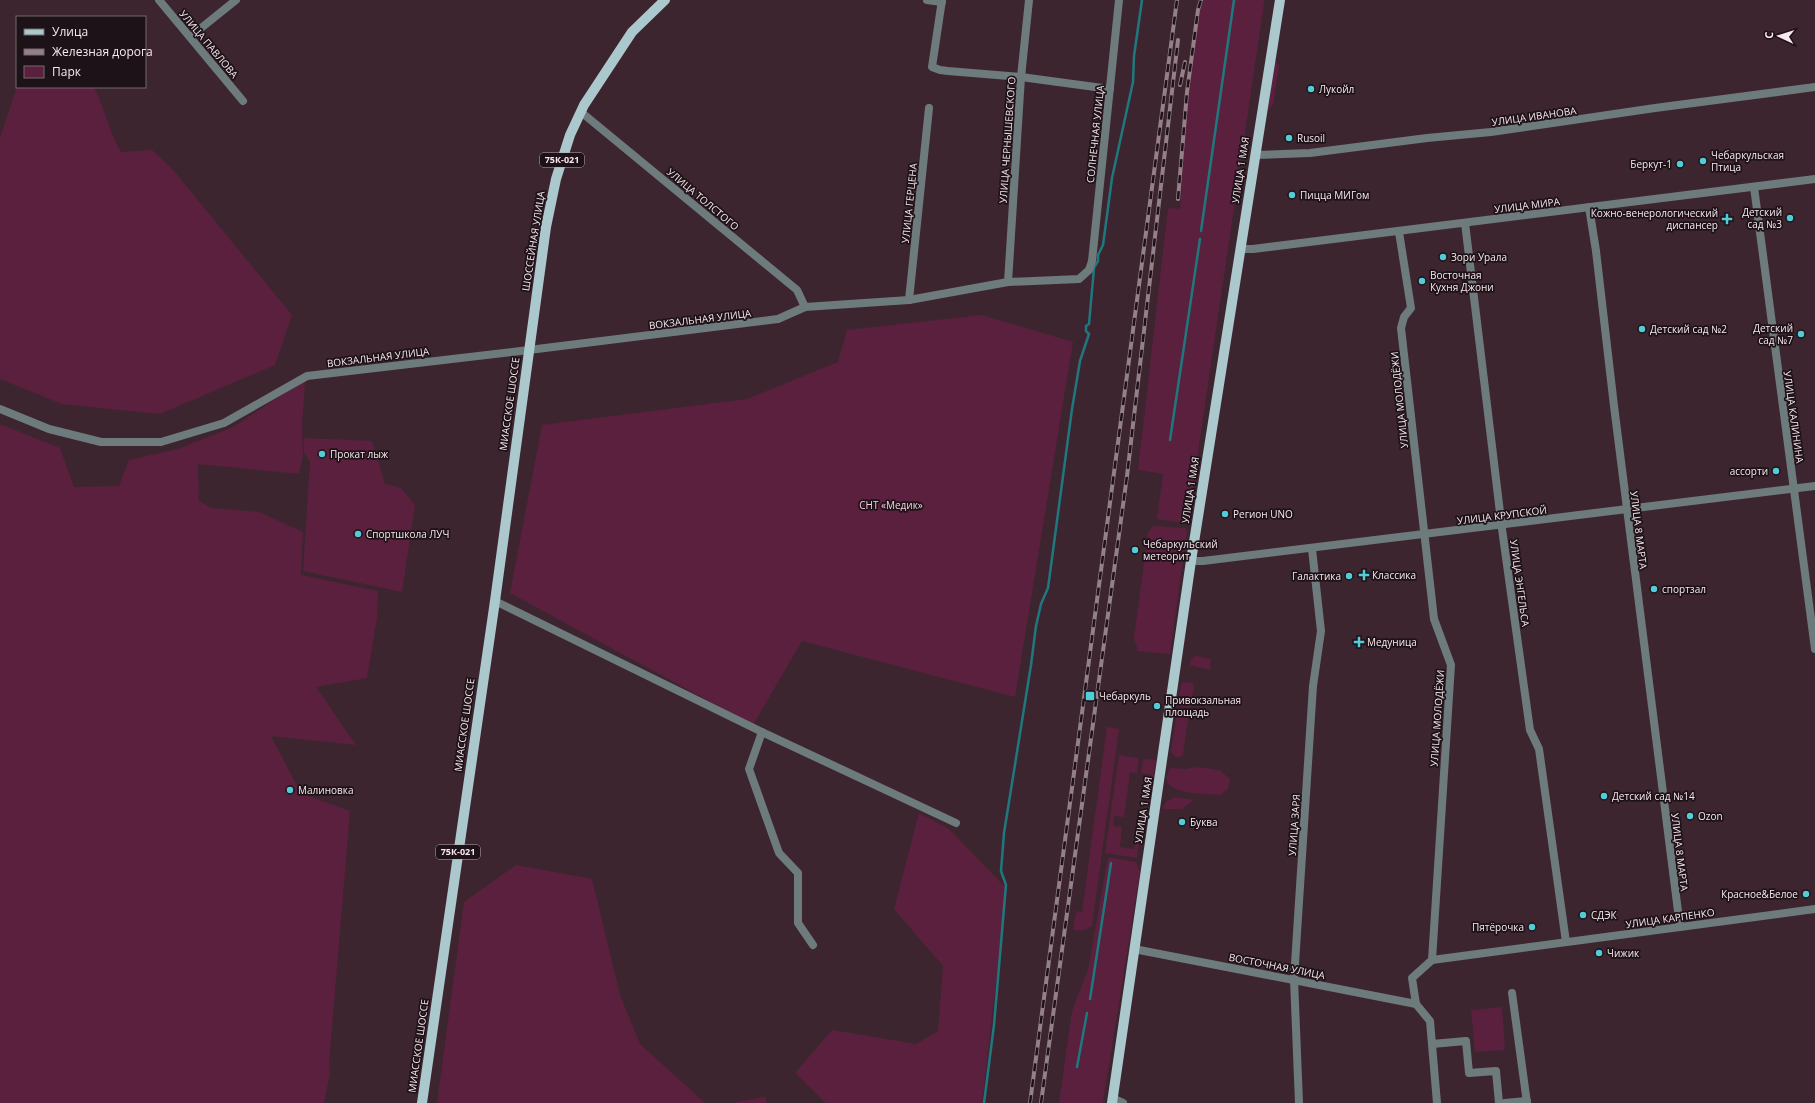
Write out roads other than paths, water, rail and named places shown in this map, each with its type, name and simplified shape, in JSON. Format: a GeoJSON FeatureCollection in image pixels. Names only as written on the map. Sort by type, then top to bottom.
{"type":"FeatureCollection","features":[{"type":"Feature","properties":{"kind":"main road","name":"ШОССЕЙНАЯ УЛИЦА"},"geometry":{"type":"LineString","coordinates":[[529,350],[546,227],[556,179],[570,135],[581,112],[632,32],[665,0]]}},
{"type":"Feature","properties":{"kind":"main road","name":"УЛИЦА 1 МАЯ"},"geometry":{"type":"LineString","coordinates":[[1112,1100],[1191,561],[1279,3]]}},
{"type":"Feature","properties":{"kind":"main road","name":"МИАССКОЕ ШОССЕ"},"geometry":{"type":"LineString","coordinates":[[422,1103],[495,601],[529,350]]}},
{"type":"Feature","properties":{"kind":"street","name":"УЛИЦА ПАВЛОВА"},"geometry":{"type":"LineString","coordinates":[[159,0],[243,101]]}},
{"type":"Feature","properties":{"kind":"street"},"geometry":{"type":"LineString","coordinates":[[190,37],[236,0]]}},
{"type":"Feature","properties":{"kind":"street"},"geometry":{"type":"LineString","coordinates":[[927,0],[942,1],[932,67],[940,70],[1021,77],[1110,89]]}},
{"type":"Feature","properties":{"kind":"street","name":"УЛИЦА ЧЕРНЫШЕВСКОГО"},"geometry":{"type":"LineString","coordinates":[[1008,282],[1021,77],[1029,0]]}},
{"type":"Feature","properties":{"kind":"street","name":"СОЛНЕЧНАЯ УЛИЦА"},"geometry":{"type":"LineString","coordinates":[[1090,270],[1119,0]]}},
{"type":"Feature","properties":{"kind":"street","name":"УЛИЦА ИВАНОВА"},"geometry":{"type":"LineString","coordinates":[[1255,155],[1310,153],[1427,138],[1491,132],[1656,108],[1815,88]]}},
{"type":"Feature","properties":{"kind":"street","name":"УЛИЦА ГЕРЦЕНА"},"geometry":{"type":"LineString","coordinates":[[909,300],[929,108]]}},
{"type":"Feature","properties":{"kind":"street","name":"УЛИЦА ТОЛСТОГО"},"geometry":{"type":"LineString","coordinates":[[581,112],[797,290],[805,307]]}},
{"type":"Feature","properties":{"kind":"street","name":"УЛИЦА МИРА"},"geometry":{"type":"LineString","coordinates":[[1240,249],[1253,249],[1399,232],[1815,179]]}},
{"type":"Feature","properties":{"kind":"street","name":"УЛИЦА КАЛИНИНА"},"geometry":{"type":"LineString","coordinates":[[1754,187],[1815,649]]}},
{"type":"Feature","properties":{"kind":"street","name":"УЛИЦА 8 МАРТА"},"geometry":{"type":"LineString","coordinates":[[1589,207],[1596,251],[1680,927]]}},
{"type":"Feature","properties":{"kind":"street","name":"УЛИЦА ЭНГЕЛЬСА"},"geometry":{"type":"LineString","coordinates":[[1465,223],[1502,525],[1530,730],[1539,749],[1566,942]]}},
{"type":"Feature","properties":{"kind":"street","name":"УЛИЦА МОЛОДЁЖИ"},"geometry":{"type":"LineString","coordinates":[[1399,232],[1411,308],[1404,316],[1401,328],[1434,619],[1451,665],[1432,960]]}},
{"type":"Feature","properties":{"kind":"street","name":"ВОКЗАЛЬНАЯ УЛИЦА"},"geometry":{"type":"LineString","coordinates":[[0,409],[49,429],[101,442],[161,442],[224,423],[307,376],[778,319],[805,307],[909,300],[1008,282],[1080,279],[1090,270]]}},
{"type":"Feature","properties":{"kind":"street","name":"УЛИЦА КРУПСКОЙ"},"geometry":{"type":"LineString","coordinates":[[1191,561],[1312,549],[1815,486]]}},
{"type":"Feature","properties":{"kind":"street","name":"УЛИЦА ЗАРЯ"},"geometry":{"type":"LineString","coordinates":[[1299,1103],[1294,979],[1313,686],[1321,631],[1312,549]]}},
{"type":"Feature","properties":{"kind":"street"},"geometry":{"type":"LineString","coordinates":[[495,601],[762,732],[956,823]]}},
{"type":"Feature","properties":{"kind":"street"},"geometry":{"type":"LineString","coordinates":[[762,732],[749,769],[779,853],[798,873],[798,923],[814,945]]}},
{"type":"Feature","properties":{"kind":"street","name":"УЛИЦА КАРПЕНКО"},"geometry":{"type":"LineString","coordinates":[[1432,960],[1815,909]]}},
{"type":"Feature","properties":{"kind":"street","name":"ВОСТОЧНАЯ УЛИЦА"},"geometry":{"type":"LineString","coordinates":[[1134,949],[1416,1004]]}},
{"type":"Feature","properties":{"kind":"street"},"geometry":{"type":"LineString","coordinates":[[1432,960],[1412,978],[1416,1004],[1430,1021],[1437,1103]]}},
{"type":"Feature","properties":{"kind":"street"},"geometry":{"type":"LineString","coordinates":[[1505,1103],[1527,1102],[1512,993]]}},
{"type":"Feature","properties":{"kind":"street"},"geometry":{"type":"LineString","coordinates":[[1432,1044],[1466,1041],[1469,1073],[1496,1071],[1499,1103]]}},
{"type":"Feature","properties":{"kind":"street"},"geometry":{"type":"LineString","coordinates":[[1112,1100],[1123,1103]]}},
{"type":"Feature","properties":{"kind":"waterway"},"geometry":{"type":"LineString","coordinates":[[984,1103],[994,1025],[1006,885],[1001,871],[1004,833],[1036,626],[1041,604],[1048,588],[1072,409],[1080,361],[1089,334],[1086,331],[1086,326],[1089,324],[1094,268],[1103,245],[1112,178],[1133,82],[1134,56],[1142,0]]}},
{"type":"Feature","properties":{"kind":"waterway"},"geometry":{"type":"LineString","coordinates":[[1201,231],[1234,0]]}},
{"type":"Feature","properties":{"kind":"waterway"},"geometry":{"type":"LineString","coordinates":[[1170,440],[1200,239]]}},
{"type":"Feature","properties":{"kind":"waterway"},"geometry":{"type":"LineString","coordinates":[[1090,999],[1111,863]]}},
{"type":"Feature","properties":{"kind":"waterway"},"geometry":{"type":"LineString","coordinates":[[1077,1067],[1087,1013]]}},
{"type":"Feature","properties":{"kind":"railway"},"geometry":{"type":"LineString","coordinates":[[1030,1103],[1177,0]]}},
{"type":"Feature","properties":{"kind":"railway"},"geometry":{"type":"LineString","coordinates":[[1178,199],[1187,92],[1198,10],[1201,0]]}},
{"type":"Feature","properties":{"kind":"railway"},"geometry":{"type":"LineString","coordinates":[[1041,1103],[1127,476],[1178,40]]}},
{"type":"Feature","properties":{"kind":"railway"},"geometry":{"type":"LineString","coordinates":[[1180,85],[1185,62]]}},
{"type":"Feature","properties":{"kind":"place","name":"Лукойл"},"geometry":{"type":"Point","coordinates":[1311,89]}},
{"type":"Feature","properties":{"kind":"place","name":"Rusoil"},"geometry":{"type":"Point","coordinates":[1289,138]}},
{"type":"Feature","properties":{"kind":"place","name":"Чебаркульская Птица"},"geometry":{"type":"Point","coordinates":[1703,161]}},
{"type":"Feature","properties":{"kind":"place","name":"Беркут-1"},"geometry":{"type":"Point","coordinates":[1680,164]}},
{"type":"Feature","properties":{"kind":"place","name":"Пицца МИГом"},"geometry":{"type":"Point","coordinates":[1292,195]}},
{"type":"Feature","properties":{"kind":"place","name":"Детский сад №3"},"geometry":{"type":"Point","coordinates":[1790,218]}},
{"type":"Feature","properties":{"kind":"place","name":"Кожно-венерологический диспансер"},"geometry":{"type":"Point","coordinates":[1727,219]}},
{"type":"Feature","properties":{"kind":"place","name":"Зори Урала"},"geometry":{"type":"Point","coordinates":[1443,257]}},
{"type":"Feature","properties":{"kind":"place","name":"Восточная Кухня Джони"},"geometry":{"type":"Point","coordinates":[1422,281]}},
{"type":"Feature","properties":{"kind":"place","name":"Детский сад №2"},"geometry":{"type":"Point","coordinates":[1642,329]}},
{"type":"Feature","properties":{"kind":"place","name":"Детский сад №7"},"geometry":{"type":"Point","coordinates":[1801,334]}},
{"type":"Feature","properties":{"kind":"place","name":"Прокат лыж"},"geometry":{"type":"Point","coordinates":[322,454]}},
{"type":"Feature","properties":{"kind":"place","name":"ассорти"},"geometry":{"type":"Point","coordinates":[1776,471]}},
{"type":"Feature","properties":{"kind":"place","name":"Регион UNO"},"geometry":{"type":"Point","coordinates":[1225,514]}},
{"type":"Feature","properties":{"kind":"place","name":"Спортшкола ЛУЧ"},"geometry":{"type":"Point","coordinates":[358,534]}},
{"type":"Feature","properties":{"kind":"place","name":"Чебаркульский метеорит"},"geometry":{"type":"Point","coordinates":[1135,550]}},
{"type":"Feature","properties":{"kind":"place","name":"Классика"},"geometry":{"type":"Point","coordinates":[1364,575]}},
{"type":"Feature","properties":{"kind":"place","name":"Галактика"},"geometry":{"type":"Point","coordinates":[1349,576]}},
{"type":"Feature","properties":{"kind":"place","name":"спортзал"},"geometry":{"type":"Point","coordinates":[1654,589]}},
{"type":"Feature","properties":{"kind":"place","name":"Медуница"},"geometry":{"type":"Point","coordinates":[1359,642]}},
{"type":"Feature","properties":{"kind":"place","name":"Чебаркуль"},"geometry":{"type":"Point","coordinates":[1090,696]}},
{"type":"Feature","properties":{"kind":"place","name":"Привокзальная площадь"},"geometry":{"type":"Point","coordinates":[1157,706]}},
{"type":"Feature","properties":{"kind":"place","name":"Малиновка"},"geometry":{"type":"Point","coordinates":[290,790]}},
{"type":"Feature","properties":{"kind":"place","name":"Детский сад №14"},"geometry":{"type":"Point","coordinates":[1604,796]}},
{"type":"Feature","properties":{"kind":"place","name":"Ozon"},"geometry":{"type":"Point","coordinates":[1690,816]}},
{"type":"Feature","properties":{"kind":"place","name":"Буква"},"geometry":{"type":"Point","coordinates":[1182,822]}},
{"type":"Feature","properties":{"kind":"place","name":"Красное&Белое"},"geometry":{"type":"Point","coordinates":[1806,894]}},
{"type":"Feature","properties":{"kind":"place","name":"СДЭК"},"geometry":{"type":"Point","coordinates":[1583,915]}},
{"type":"Feature","properties":{"kind":"place","name":"Пятёрочка"},"geometry":{"type":"Point","coordinates":[1532,927]}},
{"type":"Feature","properties":{"kind":"place","name":"Чижик"},"geometry":{"type":"Point","coordinates":[1599,953]}},
{"type":"Feature","properties":{"kind":"park label","name":"СНТ «Медик»"},"geometry":{"type":"Point","coordinates":[891,505]}}]}
